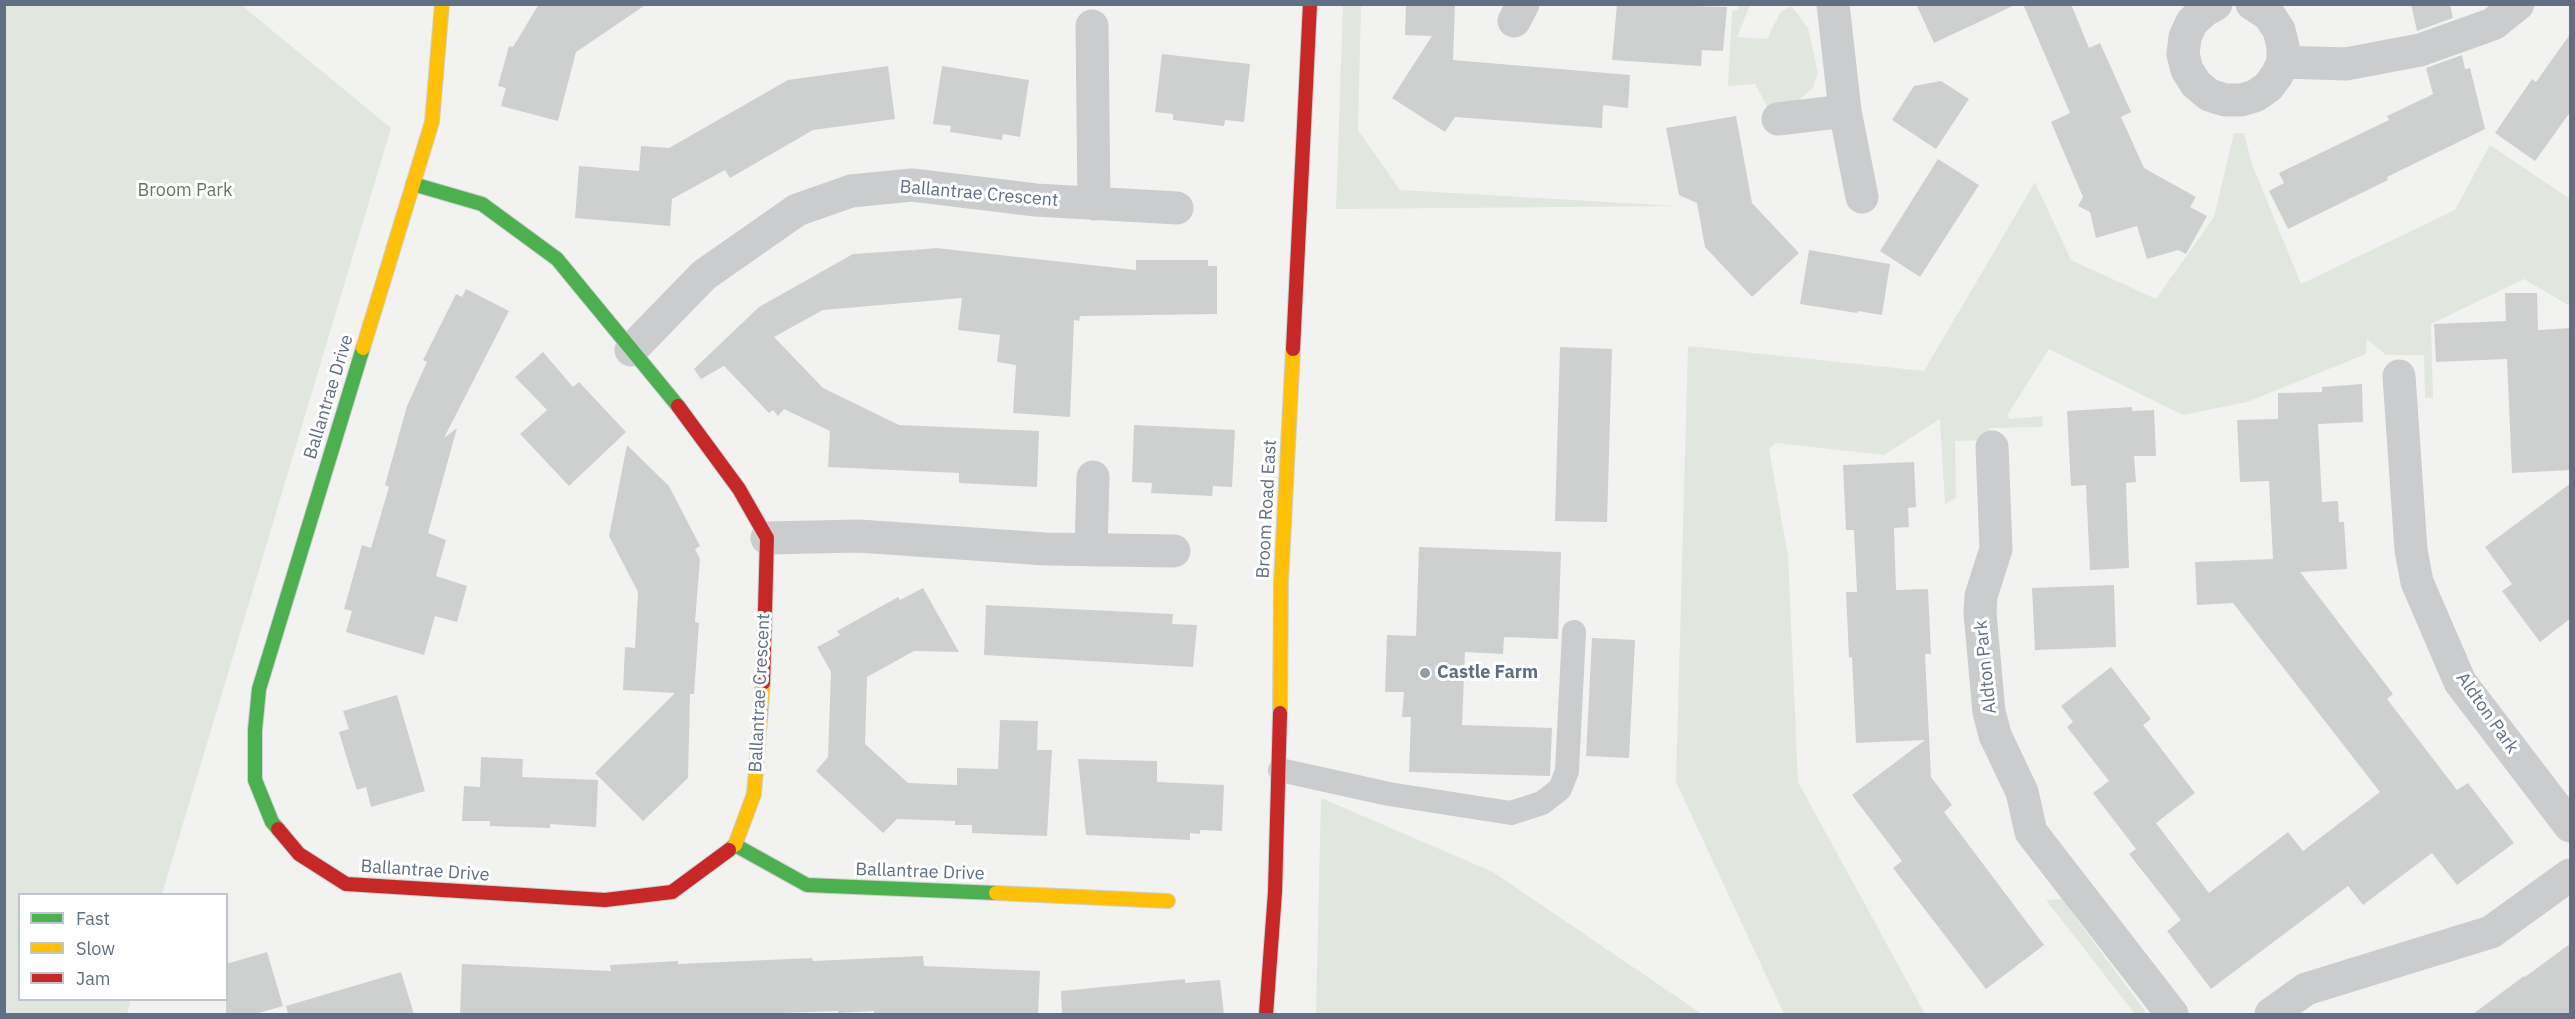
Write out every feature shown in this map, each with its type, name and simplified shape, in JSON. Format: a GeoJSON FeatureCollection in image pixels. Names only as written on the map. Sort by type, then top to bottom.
{"type":"FeatureCollection","features":[{"type":"Feature","properties":{"kind":"street","name":"Ballantrae Drive"},"geometry":{"type":"LineString","coordinates":[[442,4],[432,122],[259,689],[255,730],[255,780],[272,822],[299,854],[346,884],[605,900],[672,892],[735,845],[807,885],[1168,901]]}},
{"type":"Feature","properties":{"kind":"street","name":"Broom Road East"},"geometry":{"type":"LineString","coordinates":[[1266,1014],[1275,892],[1280,770],[1282,570],[1310,4]]}},
{"type":"Feature","properties":{"kind":"street"},"geometry":{"type":"LineString","coordinates":[[1833,4],[1845,111],[1862,198]]}},
{"type":"Feature","properties":{"kind":"street"},"geometry":{"type":"LineString","coordinates":[[2204,6],[2192,22],[2185,37],[2183,54],[2187,70],[2196,84],[2209,95],[2225,100],[2241,100],[2255,96],[2272,81],[2283,62],[2283,46],[2279,30],[2269,15],[2252,4]]}},
{"type":"Feature","properties":{"kind":"street"},"geometry":{"type":"LineString","coordinates":[[2283,62],[2346,64],[2420,50],[2493,24],[2518,4]]}},
{"type":"Feature","properties":{"kind":"street"},"geometry":{"type":"LineString","coordinates":[[1092,26],[1094,204]]}},
{"type":"Feature","properties":{"kind":"street"},"geometry":{"type":"LineString","coordinates":[[1778,119],[1845,111]]}},
{"type":"Feature","properties":{"kind":"street","name":"Ballantrae Crescent"},"geometry":{"type":"LineString","coordinates":[[413,184],[482,204],[557,259],[693,424],[739,489],[766,538],[765,651],[754,794],[735,845]]}},
{"type":"Feature","properties":{"kind":"street","name":"Ballantrae Crescent"},"geometry":{"type":"LineString","coordinates":[[631,350],[704,275],[797,210],[850,191],[912,185],[1094,204],[1177,208]]}},
{"type":"Feature","properties":{"kind":"street","name":"Aldton Park"},"geometry":{"type":"LineString","coordinates":[[2399,375],[2411,550],[2417,582],[2460,682],[2571,826]]}},
{"type":"Feature","properties":{"kind":"street","name":"Aldton Park"},"geometry":{"type":"LineString","coordinates":[[1992,447],[1996,549],[1981,596],[1980,613],[1989,711],[1995,735],[2022,792],[2031,832],[2172,1014]]}},
{"type":"Feature","properties":{"kind":"street"},"geometry":{"type":"LineString","coordinates":[[1090,550],[1093,477]]}},
{"type":"Feature","properties":{"kind":"street"},"geometry":{"type":"LineString","coordinates":[[766,538],[859,536],[1090,550],[1174,551]]}},
{"type":"Feature","properties":{"kind":"street"},"geometry":{"type":"LineString","coordinates":[[2271,1014],[2306,989],[2491,932],[2571,875]]}},
{"type":"Feature","properties":{"kind":"lane"},"geometry":{"type":"LineString","coordinates":[[1280,770],[1389,794],[1511,813],[1542,803],[1560,789],[1567,771],[1574,632]]}},
{"type":"Feature","properties":{"kind":"green space","name":"Broom Park"},"geometry":{"type":"Polygon","coordinates":[[[4,5],[241,5],[391,128],[162,893],[18,893],[18,1001],[131,1001],[127,1014],[5,1014],[4,5]]]}},
{"type":"Feature","properties":{"kind":"green space"},"geometry":{"type":"Polygon","coordinates":[[[1343,5],[1361,5],[1358,130],[1400,190],[1677,206],[1336,209],[1343,5]]]}},
{"type":"Feature","properties":{"kind":"green space"},"geometry":{"type":"Polygon","coordinates":[[[1739,5],[1750,5],[1737,37],[1767,39],[1780,13],[1791,6],[1808,28],[1818,73],[1813,88],[1797,102],[1768,108],[1755,84],[1728,86],[1732,11],[1738,9],[1739,5]]]}},
{"type":"Feature","properties":{"kind":"green space"},"geometry":{"type":"Polygon","coordinates":[[[2234,133],[2244,133],[2252,164],[2301,284],[2455,210],[2490,145],[2570,199],[2570,306],[2524,279],[2431,324],[2433,398],[2425,398],[2424,355],[2386,355],[2367,339],[2366,354],[2247,402],[2183,415],[2049,349],[2008,414],[2009,419],[2042,416],[2043,427],[1990,428],[1990,440],[1955,441],[1956,498],[1945,504],[1940,419],[1884,455],[1776,443],[1769,449],[1788,556],[1798,782],[1925,1014],[1784,1014],[1676,782],[1688,346],[1924,371],[2035,182],[2071,260],[2156,299],[2214,217],[2234,133]]]}},
{"type":"Feature","properties":{"kind":"green space"},"geometry":{"type":"Polygon","coordinates":[[[1321,798],[1493,872],[1702,1014],[1316,1014],[1321,798]]]}},
{"type":"Feature","properties":{"kind":"green space"},"geometry":{"type":"Polygon","coordinates":[[[2062,899],[2147,1014],[2135,1014],[2046,900],[2062,899]]]}},
{"type":"Feature","properties":{"kind":"building"},"geometry":{"type":"Polygon","coordinates":[[[539,4],[647,4],[576,52],[558,121],[501,106],[506,88],[498,86],[509,46],[513,47],[539,4]]]}},
{"type":"Feature","properties":{"kind":"building"},"geometry":{"type":"Polygon","coordinates":[[[1406,4],[1455,4],[1453,60],[1630,75],[1628,108],[1603,105],[1602,128],[1455,117],[1445,132],[1392,98],[1432,36],[1405,35],[1406,4]]]}},
{"type":"Feature","properties":{"kind":"building"},"geometry":{"type":"Polygon","coordinates":[[[1617,4],[1727,7],[1723,51],[1702,50],[1701,66],[1612,60],[1617,4]]]}},
{"type":"Feature","properties":{"kind":"building"},"geometry":{"type":"Polygon","coordinates":[[[1916,4],[2017,4],[1934,43],[1916,4]]]}},
{"type":"Feature","properties":{"kind":"building"},"geometry":{"type":"Polygon","coordinates":[[[2023,4],[2071,4],[2089,48],[2100,43],[2131,112],[2121,117],[2144,168],[2196,197],[2190,207],[2207,216],[2186,254],[2178,250],[2147,259],[2137,226],[2096,238],[2090,212],[2078,206],[2083,197],[2051,122],[2070,113],[2023,4]]]}},
{"type":"Feature","properties":{"kind":"building"},"geometry":{"type":"Polygon","coordinates":[[[2411,4],[2450,4],[2453,18],[2417,31],[2411,4]]]}},
{"type":"Feature","properties":{"kind":"building"},"geometry":{"type":"Polygon","coordinates":[[[2571,33],[2571,111],[2535,161],[2495,133],[2532,79],[2536,82],[2571,33]]]}},
{"type":"Feature","properties":{"kind":"building"},"geometry":{"type":"Polygon","coordinates":[[[1162,54],[1250,64],[1244,122],[1225,120],[1224,126],[1173,120],[1173,114],[1155,112],[1162,54]]]}},
{"type":"Feature","properties":{"kind":"building"},"geometry":{"type":"Polygon","coordinates":[[[2462,55],[2465,69],[2470,68],[2485,129],[2288,229],[2269,191],[2284,183],[2279,173],[2389,120],[2387,116],[2433,94],[2426,68],[2462,55]]]}},
{"type":"Feature","properties":{"kind":"building"},"geometry":{"type":"Polygon","coordinates":[[[888,66],[895,119],[813,130],[730,178],[725,170],[672,199],[670,226],[575,218],[579,166],[639,171],[641,146],[669,148],[788,80],[888,66]]]}},
{"type":"Feature","properties":{"kind":"building"},"geometry":{"type":"Polygon","coordinates":[[[942,66],[1029,80],[1020,137],[1003,134],[1002,140],[950,132],[951,126],[933,124],[942,66]]]}},
{"type":"Feature","properties":{"kind":"building"},"geometry":{"type":"Polygon","coordinates":[[[1941,81],[1969,99],[1936,149],[1892,120],[1914,86],[1941,81]]]}},
{"type":"Feature","properties":{"kind":"building"},"geometry":{"type":"Polygon","coordinates":[[[1736,116],[1752,203],[1799,253],[1752,297],[1705,247],[1697,203],[1679,195],[1666,128],[1736,116]]]}},
{"type":"Feature","properties":{"kind":"building"},"geometry":{"type":"Polygon","coordinates":[[[1938,159],[1979,185],[1920,277],[1880,251],[1938,159]]]}},
{"type":"Feature","properties":{"kind":"building"},"geometry":{"type":"Polygon","coordinates":[[[936,248],[1136,270],[1136,260],[1208,260],[1208,266],[1217,266],[1217,314],[1080,316],[1079,321],[1074,320],[1070,417],[1013,413],[1016,365],[997,362],[1000,335],[958,330],[962,298],[823,310],[774,337],[823,388],[899,425],[1039,431],[1037,487],[959,483],[959,473],[828,467],[830,431],[784,409],[778,416],[773,410],[769,413],[724,366],[701,379],[694,369],[759,307],[853,254],[913,250],[913,253],[914,250],[936,248]]]}},
{"type":"Feature","properties":{"kind":"building"},"geometry":{"type":"Polygon","coordinates":[[[1809,250],[1890,264],[1882,315],[1800,304],[1809,250]]]}},
{"type":"Feature","properties":{"kind":"building"},"geometry":{"type":"Polygon","coordinates":[[[466,289],[509,311],[444,438],[457,428],[428,533],[446,540],[436,576],[467,586],[457,622],[435,616],[424,655],[346,632],[352,611],[344,609],[362,545],[371,548],[389,487],[385,485],[407,406],[427,362],[423,360],[456,294],[462,297],[466,289]]]}},
{"type":"Feature","properties":{"kind":"building"},"geometry":{"type":"Polygon","coordinates":[[[2505,293],[2537,293],[2538,330],[2571,328],[2571,470],[2512,473],[2507,359],[2436,362],[2434,324],[2506,321],[2505,293]]]}},
{"type":"Feature","properties":{"kind":"building"},"geometry":{"type":"Polygon","coordinates":[[[1560,347],[1612,349],[1607,522],[1555,521],[1560,347]]]}},
{"type":"Feature","properties":{"kind":"building"},"geometry":{"type":"Polygon","coordinates":[[[543,352],[573,387],[579,382],[626,432],[569,486],[520,434],[547,410],[515,377],[543,352]]]}},
{"type":"Feature","properties":{"kind":"building"},"geometry":{"type":"Polygon","coordinates":[[[2362,384],[2363,422],[2318,424],[2322,502],[2338,501],[2339,522],[2344,522],[2347,569],[2300,572],[2393,694],[2387,699],[2457,790],[2468,783],[2514,843],[2457,885],[2432,853],[2363,905],[2348,886],[2211,989],[2167,931],[2181,920],[2129,854],[2136,849],[2093,793],[2109,781],[2067,727],[2073,722],[2061,706],[2111,667],[2151,719],[2143,725],[2195,793],[2156,823],[2209,893],[2288,832],[2303,851],[2380,792],[2233,603],[2197,605],[2195,562],[2273,559],[2269,481],[2240,482],[2237,420],[2278,419],[2278,393],[2322,392],[2322,387],[2362,384]]]}},
{"type":"Feature","properties":{"kind":"building"},"geometry":{"type":"Polygon","coordinates":[[[2132,407],[2132,411],[2154,410],[2156,456],[2134,456],[2136,482],[2126,483],[2129,568],[2090,570],[2086,485],[2071,486],[2067,411],[2132,407]]]}},
{"type":"Feature","properties":{"kind":"building"},"geometry":{"type":"Polygon","coordinates":[[[1134,425],[1235,430],[1232,487],[1213,486],[1212,496],[1151,493],[1152,483],[1132,482],[1134,425]]]}},
{"type":"Feature","properties":{"kind":"building"},"geometry":{"type":"Polygon","coordinates":[[[627,445],[669,486],[700,546],[695,549],[700,559],[695,622],[699,623],[694,694],[690,694],[688,778],[643,821],[595,773],[675,693],[623,690],[625,647],[635,648],[638,592],[609,536],[627,445]]]}},
{"type":"Feature","properties":{"kind":"building"},"geometry":{"type":"Polygon","coordinates":[[[1914,462],[1916,507],[1908,508],[1909,527],[1894,528],[1896,590],[1928,589],[1931,654],[1925,654],[1931,777],[1952,805],[1944,812],[2044,945],[1986,989],[1893,868],[1902,861],[1852,795],[1925,740],[1856,743],[1846,592],[1857,592],[1854,530],[1846,530],[1843,465],[1914,462]]]}},
{"type":"Feature","properties":{"kind":"building"},"geometry":{"type":"Polygon","coordinates":[[[2571,483],[2571,618],[2540,642],[2502,591],[2512,584],[2485,547],[2571,483]]]}},
{"type":"Feature","properties":{"kind":"building","name":"Castle Farm"},"geometry":{"type":"Polygon","coordinates":[[[1419,547],[1561,552],[1558,639],[1504,637],[1503,654],[1465,652],[1462,725],[1552,728],[1550,776],[1409,772],[1411,717],[1402,717],[1404,692],[1385,692],[1387,635],[1416,636],[1419,547]]]}},
{"type":"Feature","properties":{"kind":"building"},"geometry":{"type":"Polygon","coordinates":[[[2114,585],[2116,647],[2035,650],[2032,588],[2114,585]]]}},
{"type":"Feature","properties":{"kind":"building"},"geometry":{"type":"Polygon","coordinates":[[[923,588],[959,652],[914,651],[867,677],[865,744],[908,783],[957,785],[957,768],[998,769],[1000,720],[1038,721],[1037,750],[1052,750],[1047,836],[972,833],[972,825],[955,825],[955,821],[897,819],[883,833],[816,771],[828,757],[831,672],[817,647],[840,635],[837,631],[898,597],[900,600],[923,588]]]}},
{"type":"Feature","properties":{"kind":"building"},"geometry":{"type":"Polygon","coordinates":[[[986,605],[1173,614],[1172,624],[1197,625],[1193,667],[984,655],[986,605]]]}},
{"type":"Feature","properties":{"kind":"building"},"geometry":{"type":"Polygon","coordinates":[[[1592,638],[1635,640],[1629,758],[1586,756],[1592,638]]]}},
{"type":"Feature","properties":{"kind":"building"},"geometry":{"type":"Polygon","coordinates":[[[397,695],[425,791],[371,807],[366,787],[357,790],[339,732],[349,729],[343,711],[397,695]]]}},
{"type":"Feature","properties":{"kind":"building"},"geometry":{"type":"Polygon","coordinates":[[[481,757],[523,759],[522,777],[598,780],[596,827],[550,824],[550,828],[490,826],[490,821],[462,821],[464,786],[480,787],[481,757]]]}},
{"type":"Feature","properties":{"kind":"building"},"geometry":{"type":"Polygon","coordinates":[[[1078,759],[1157,761],[1157,782],[1224,785],[1222,831],[1200,830],[1200,834],[1190,833],[1190,840],[1086,835],[1078,759]]]}},
{"type":"Feature","properties":{"kind":"building"},"geometry":{"type":"Polygon","coordinates":[[[2571,943],[2571,1014],[2473,1014],[2524,976],[2571,943]]]}},
{"type":"Feature","properties":{"kind":"building"},"geometry":{"type":"Polygon","coordinates":[[[267,952],[283,1006],[255,1014],[226,1014],[228,963],[267,952]]]}},
{"type":"Feature","properties":{"kind":"building"},"geometry":{"type":"Polygon","coordinates":[[[923,956],[924,966],[1040,971],[1038,1014],[874,1014],[874,1011],[838,1013],[838,1011],[754,1014],[460,1014],[462,964],[611,971],[610,965],[678,961],[678,964],[923,956]]]}},
{"type":"Feature","properties":{"kind":"building"},"geometry":{"type":"Polygon","coordinates":[[[401,972],[414,1014],[288,1014],[286,1006],[401,972]]]}},
{"type":"Feature","properties":{"kind":"building"},"geometry":{"type":"Polygon","coordinates":[[[1185,979],[1185,983],[1220,980],[1224,1014],[1062,1014],[1061,991],[1185,979]]]}},
{"type":"Feature","properties":{"kind":"traffic: fast"},"geometry":{"type":"LineString","coordinates":[[413,184],[482,204],[557,259],[678,406]]}},
{"type":"Feature","properties":{"kind":"traffic: fast"},"geometry":{"type":"LineString","coordinates":[[278,829],[272,822],[255,780],[255,730],[259,689],[363,348]]}},
{"type":"Feature","properties":{"kind":"traffic: fast"},"geometry":{"type":"LineString","coordinates":[[729,850],[735,845],[807,885],[996,893]]}},
{"type":"Feature","properties":{"kind":"traffic: slow"},"geometry":{"type":"LineString","coordinates":[[363,348],[432,122],[442,4]]}},
{"type":"Feature","properties":{"kind":"traffic: slow"},"geometry":{"type":"LineString","coordinates":[[1280,713],[1281,582],[1293,349]]}},
{"type":"Feature","properties":{"kind":"traffic: slow"},"geometry":{"type":"LineString","coordinates":[[735,845],[754,794],[763,683]]}},
{"type":"Feature","properties":{"kind":"traffic: slow"},"geometry":{"type":"LineString","coordinates":[[996,893],[1168,901]]}},
{"type":"Feature","properties":{"kind":"traffic: jam"},"geometry":{"type":"LineString","coordinates":[[1293,349],[1310,4]]}},
{"type":"Feature","properties":{"kind":"traffic: jam"},"geometry":{"type":"LineString","coordinates":[[678,406],[739,489],[767,538],[763,683]]}},
{"type":"Feature","properties":{"kind":"traffic: jam"},"geometry":{"type":"LineString","coordinates":[[1266,1014],[1275,892],[1280,713]]}},
{"type":"Feature","properties":{"kind":"traffic: jam"},"geometry":{"type":"LineString","coordinates":[[278,829],[299,854],[346,884],[605,900],[672,892],[729,850]]}},
{"type":"Feature","properties":{"kind":"place","name":"Castle Farm"},"geometry":{"type":"Point","coordinates":[1425,673]}}]}
